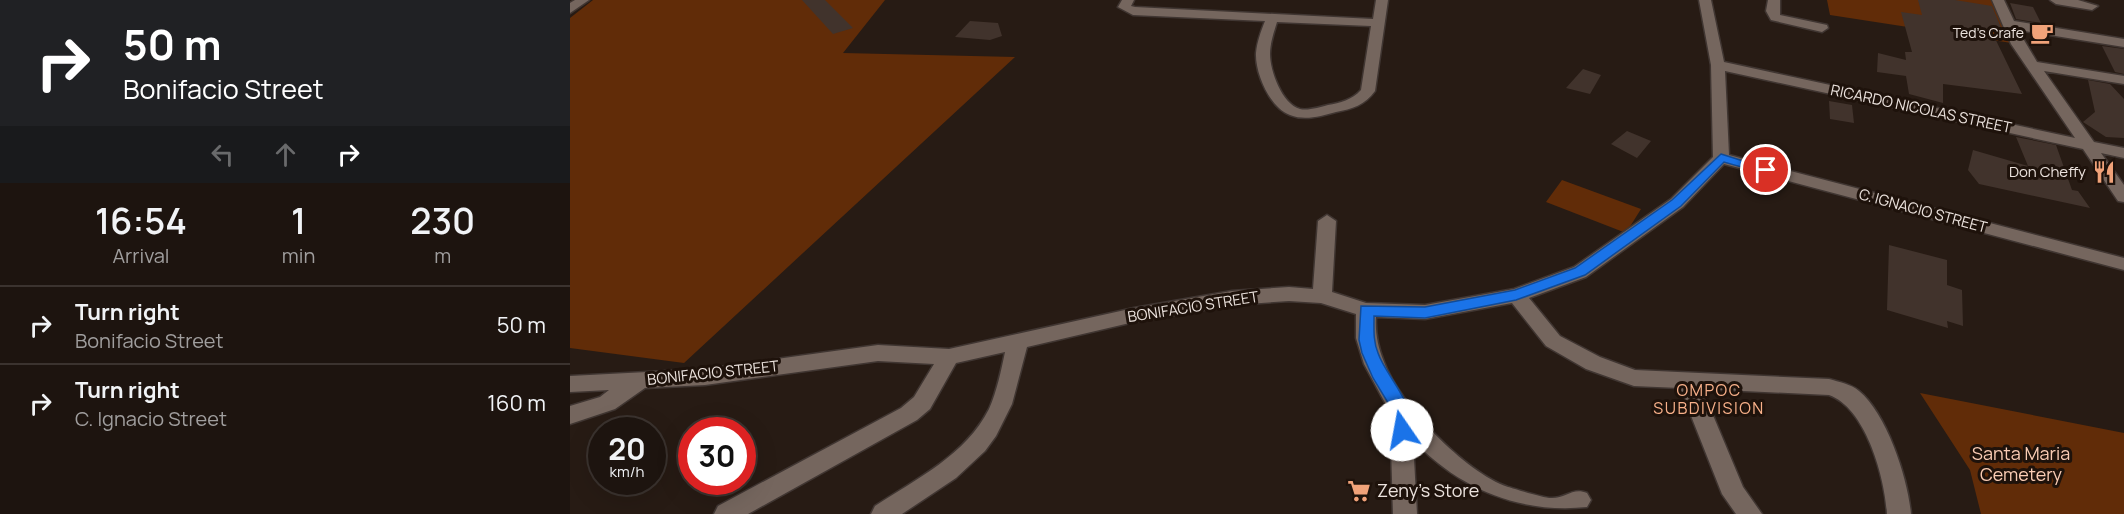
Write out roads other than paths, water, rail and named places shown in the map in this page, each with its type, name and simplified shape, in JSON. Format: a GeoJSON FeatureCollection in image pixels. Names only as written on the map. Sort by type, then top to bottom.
{"type":"FeatureCollection","features":[{"type":"Feature","properties":{"kind":"street"},"geometry":{"type":"LineString","coordinates":[[570,9],[583,0]]}},
{"type":"Feature","properties":{"kind":"street"},"geometry":{"type":"LineString","coordinates":[[1128,0],[1124,7],[1133,11],[1380,23]]}},
{"type":"Feature","properties":{"kind":"street"},"geometry":{"type":"LineString","coordinates":[[1272,18],[1263,54],[1267,77],[1285,105],[1295,112],[1327,110],[1354,104],[1368,91],[1382,0]]}},
{"type":"Feature","properties":{"kind":"street"},"geometry":{"type":"LineString","coordinates":[[1705,0],[1718,65],[1721,158]]}},
{"type":"Feature","properties":{"kind":"street"},"geometry":{"type":"LineString","coordinates":[[1774,0],[1772,11],[1775,17],[1792,23],[1822,28]]}},
{"type":"Feature","properties":{"kind":"street"},"geometry":{"type":"LineString","coordinates":[[2056,0],[2092,6]]}},
{"type":"Feature","properties":{"kind":"street"},"geometry":{"type":"LineString","coordinates":[[1995,2],[2033,65],[2124,197]]}},
{"type":"Feature","properties":{"kind":"street"},"geometry":{"type":"LineString","coordinates":[[2007,24],[2124,43]]}},
{"type":"Feature","properties":{"kind":"street","name":"RICARDO NICOLAS STREET"},"geometry":{"type":"LineString","coordinates":[[1718,65],[2124,153]]}},
{"type":"Feature","properties":{"kind":"street"},"geometry":{"type":"LineString","coordinates":[[2033,65],[2124,80]]}},
{"type":"Feature","properties":{"kind":"street","name":"C. IGNACIO STREET"},"geometry":{"type":"LineString","coordinates":[[1721,158],[2124,264]]}},
{"type":"Feature","properties":{"kind":"street","name":"BONIFACIO STREET"},"geometry":{"type":"LineString","coordinates":[[570,384],[705,377],[878,353],[949,357],[1134,315],[1232,298],[1289,294],[1322,296],[1366,310],[1425,312],[1516,294],[1580,272],[1677,203],[1721,158]]}},
{"type":"Feature","properties":{"kind":"street"},"geometry":{"type":"LineString","coordinates":[[1322,296],[1328,221]]}},
{"type":"Feature","properties":{"kind":"street"},"geometry":{"type":"LineString","coordinates":[[1516,294],[1553,341],[1593,363],[1634,378],[1828,387],[1844,391],[1855,399],[1882,445],[1899,501],[1899,514]]}},
{"type":"Feature","properties":{"kind":"street"},"geometry":{"type":"LineString","coordinates":[[1366,310],[1366,340],[1379,374],[1401,410],[1444,457],[1496,493],[1556,512],[1579,500]]}},
{"type":"Feature","properties":{"kind":"street"},"geometry":{"type":"LineString","coordinates":[[883,514],[970,454],[984,437],[999,411],[1018,342]]}},
{"type":"Feature","properties":{"kind":"street"},"geometry":{"type":"LineString","coordinates":[[726,514],[909,414],[922,403],[949,357]]}},
{"type":"Feature","properties":{"kind":"street"},"geometry":{"type":"LineString","coordinates":[[570,415],[607,403],[638,381]]}},
{"type":"Feature","properties":{"kind":"street"},"geometry":{"type":"LineString","coordinates":[[1688,382],[1734,494],[1750,514]]}},
{"type":"Feature","properties":{"kind":"street"},"geometry":{"type":"LineString","coordinates":[[1388,514],[1405,514],[1401,410]]}},
{"type":"Feature","properties":{"kind":"place","name":"Ted's Crafe"},"geometry":{"type":"Point","coordinates":[2042,33]}},
{"type":"Feature","properties":{"kind":"place","name":"Don Cheffy"},"geometry":{"type":"Point","coordinates":[2104,172]}},
{"type":"Feature","properties":{"kind":"place","name":"Zeny's Store"},"geometry":{"type":"Point","coordinates":[1359,491]}},
{"type":"Feature","properties":{"kind":"district","name":"OMPOC SUBDIVISION"},"geometry":{"type":"Point","coordinates":[1709,399]}},
{"type":"Feature","properties":{"kind":"park label","name":"Santa Maria Cemetery"},"geometry":{"type":"Point","coordinates":[2021,464]}}]}
